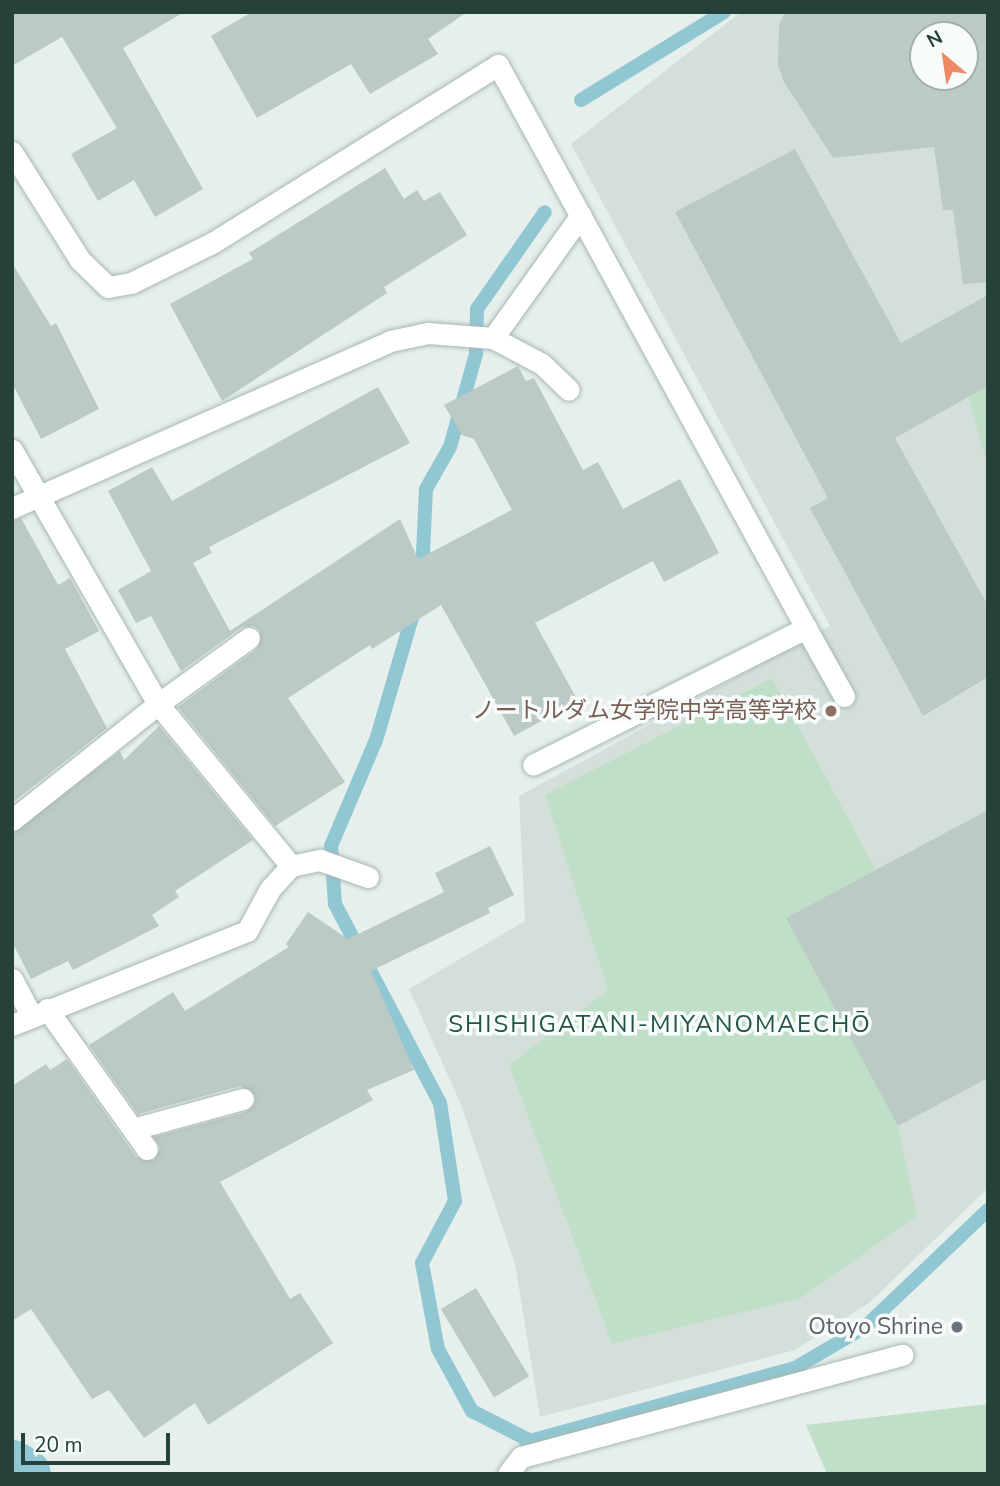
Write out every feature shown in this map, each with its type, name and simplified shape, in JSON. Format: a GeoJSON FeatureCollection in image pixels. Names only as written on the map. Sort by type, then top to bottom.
{"type":"FeatureCollection","features":[{"type":"Feature","properties":{"kind":"street"},"geometry":{"type":"LineString","coordinates":[[12,152],[80,260],[108,287],[131,284],[212,243],[498,65],[844,696]]}},
{"type":"Feature","properties":{"kind":"street"},"geometry":{"type":"LineString","coordinates":[[481,337],[581,215]]}},
{"type":"Feature","properties":{"kind":"street"},"geometry":{"type":"LineString","coordinates":[[12,508],[36,495],[390,341],[428,333],[481,337],[542,364],[569,390]]}},
{"type":"Feature","properties":{"kind":"street"},"geometry":{"type":"LineString","coordinates":[[12,450],[158,704],[291,866]]}},
{"type":"Feature","properties":{"kind":"street"},"geometry":{"type":"LineString","coordinates":[[533,765],[806,628]]}},
{"type":"Feature","properties":{"kind":"street"},"geometry":{"type":"LineString","coordinates":[[12,820],[158,704],[249,638]]}},
{"type":"Feature","properties":{"kind":"street"},"geometry":{"type":"LineString","coordinates":[[12,1026],[39,1012],[247,931],[270,889],[291,866],[320,860],[359,873]]}},
{"type":"Feature","properties":{"kind":"street"},"geometry":{"type":"LineString","coordinates":[[12,979],[147,1149]]}},
{"type":"Feature","properties":{"kind":"street"},"geometry":{"type":"LineString","coordinates":[[133,1129],[243,1099]]}},
{"type":"Feature","properties":{"kind":"street"},"geometry":{"type":"LineString","coordinates":[[508,1474],[521,1457],[903,1354]]}},
{"type":"Feature","properties":{"kind":"shaded area","name":"ノートルダム女学院中学高等学校"},"geometry":{"type":"Polygon","coordinates":[[[741,12],[988,12],[988,1188],[869,1303],[795,1350],[540,1417],[515,1264],[460,1102],[409,989],[525,921],[519,796],[830,626],[571,144],[741,12]]]}},
{"type":"Feature","properties":{"kind":"green space"},"geometry":{"type":"Polygon","coordinates":[[[988,386],[988,466],[968,397],[988,386]]]}},
{"type":"Feature","properties":{"kind":"green space"},"geometry":{"type":"Polygon","coordinates":[[[772,678],[876,870],[786,918],[898,1126],[917,1216],[801,1298],[612,1344],[509,1065],[608,990],[545,795],[772,678]]]}},
{"type":"Feature","properties":{"kind":"green space"},"geometry":{"type":"Polygon","coordinates":[[[988,1404],[988,1474],[827,1474],[806,1425],[988,1404]]]}},
{"type":"Feature","properties":{"kind":"building"},"geometry":{"type":"Polygon","coordinates":[[[12,12],[184,12],[123,48],[203,189],[155,217],[134,180],[98,201],[71,154],[117,128],[62,37],[12,66],[12,12]]]}},
{"type":"Feature","properties":{"kind":"building"},"geometry":{"type":"Polygon","coordinates":[[[252,12],[467,12],[428,39],[438,54],[370,94],[351,64],[257,118],[211,36],[252,12]]]}},
{"type":"Feature","properties":{"kind":"building"},"geometry":{"type":"Polygon","coordinates":[[[785,12],[988,12],[988,282],[963,284],[953,210],[943,210],[934,147],[833,158],[784,82],[778,65],[779,26],[785,12]]]}},
{"type":"Feature","properties":{"kind":"building"},"geometry":{"type":"Polygon","coordinates":[[[795,149],[901,343],[988,295],[988,386],[895,438],[988,606],[988,677],[923,716],[810,508],[828,498],[675,212],[795,149]]]}},
{"type":"Feature","properties":{"kind":"building"},"geometry":{"type":"Polygon","coordinates":[[[385,168],[404,199],[417,190],[424,201],[440,192],[467,235],[384,287],[387,293],[222,401],[170,304],[253,259],[249,253],[385,168]]]}},
{"type":"Feature","properties":{"kind":"building"},"geometry":{"type":"Polygon","coordinates":[[[12,263],[51,326],[56,323],[99,409],[41,439],[12,383],[12,263]]]}},
{"type":"Feature","properties":{"kind":"building"},"geometry":{"type":"Polygon","coordinates":[[[518,366],[526,381],[534,378],[583,470],[598,462],[623,509],[680,479],[719,553],[664,582],[653,561],[535,623],[578,701],[514,736],[441,605],[372,649],[370,645],[288,698],[345,782],[275,826],[178,707],[257,649],[260,631],[254,626],[242,627],[181,671],[151,616],[136,623],[118,590],[151,571],[108,491],[152,467],[172,501],[378,387],[410,443],[209,547],[212,553],[193,563],[230,631],[400,519],[418,559],[512,510],[474,439],[462,435],[444,405],[518,366]]]}},
{"type":"Feature","properties":{"kind":"building"},"geometry":{"type":"Polygon","coordinates":[[[21,518],[58,585],[70,578],[99,631],[65,649],[107,728],[12,803],[12,521],[21,518]]]}},
{"type":"Feature","properties":{"kind":"building"},"geometry":{"type":"Polygon","coordinates":[[[159,726],[253,840],[175,891],[179,897],[152,915],[159,926],[73,970],[68,961],[31,979],[12,942],[12,833],[120,751],[124,760],[159,726]]]}},
{"type":"Feature","properties":{"kind":"building"},"geometry":{"type":"Polygon","coordinates":[[[988,810],[988,1078],[898,1126],[786,918],[988,810]]]}},
{"type":"Feature","properties":{"kind":"building"},"geometry":{"type":"Polygon","coordinates":[[[490,846],[514,895],[488,908],[490,913],[371,971],[414,1070],[367,1090],[373,1100],[220,1182],[290,1299],[300,1293],[333,1343],[208,1425],[195,1403],[144,1438],[109,1390],[92,1399],[31,1309],[12,1321],[12,1086],[46,1064],[50,1070],[67,1059],[136,1157],[154,1160],[160,1148],[154,1137],[246,1112],[255,1103],[255,1095],[240,1086],[138,1114],[89,1045],[173,992],[185,1011],[289,947],[286,944],[308,912],[348,939],[444,892],[435,873],[490,846]]]}},
{"type":"Feature","properties":{"kind":"building"},"geometry":{"type":"Polygon","coordinates":[[[476,1288],[529,1376],[494,1397],[441,1309],[476,1288]]]}},
{"type":"Feature","properties":{"kind":"waterway"},"geometry":{"type":"LineString","coordinates":[[581,100],[724,12]]}},
{"type":"Feature","properties":{"kind":"waterway"},"geometry":{"type":"LineString","coordinates":[[422,574],[426,489],[450,447],[476,354],[477,309],[545,212]]}},
{"type":"Feature","properties":{"kind":"waterway"},"geometry":{"type":"LineString","coordinates":[[415,607],[376,740],[331,846],[335,904],[440,1103],[455,1201],[422,1263],[438,1349],[472,1411],[527,1439]]}},
{"type":"Feature","properties":{"kind":"waterway"},"geometry":{"type":"LineString","coordinates":[[526,1442],[795,1368],[865,1327],[988,1210]]}},
{"type":"Feature","properties":{"kind":"waterway"},"geometry":{"type":"LineString","coordinates":[[12,1466],[25,1474]]}},
{"type":"Feature","properties":{"kind":"place","name":"ノートルダム女学院中学高等学校"},"geometry":{"type":"Point","coordinates":[831,711]}},
{"type":"Feature","properties":{"kind":"place","name":"Otoyo Shrine"},"geometry":{"type":"Point","coordinates":[957,1327]}},
{"type":"Feature","properties":{"kind":"district","name":"SHISHIGATANI-MIYANOMAECHŌ"},"geometry":{"type":"Point","coordinates":[660,1025]}}]}
